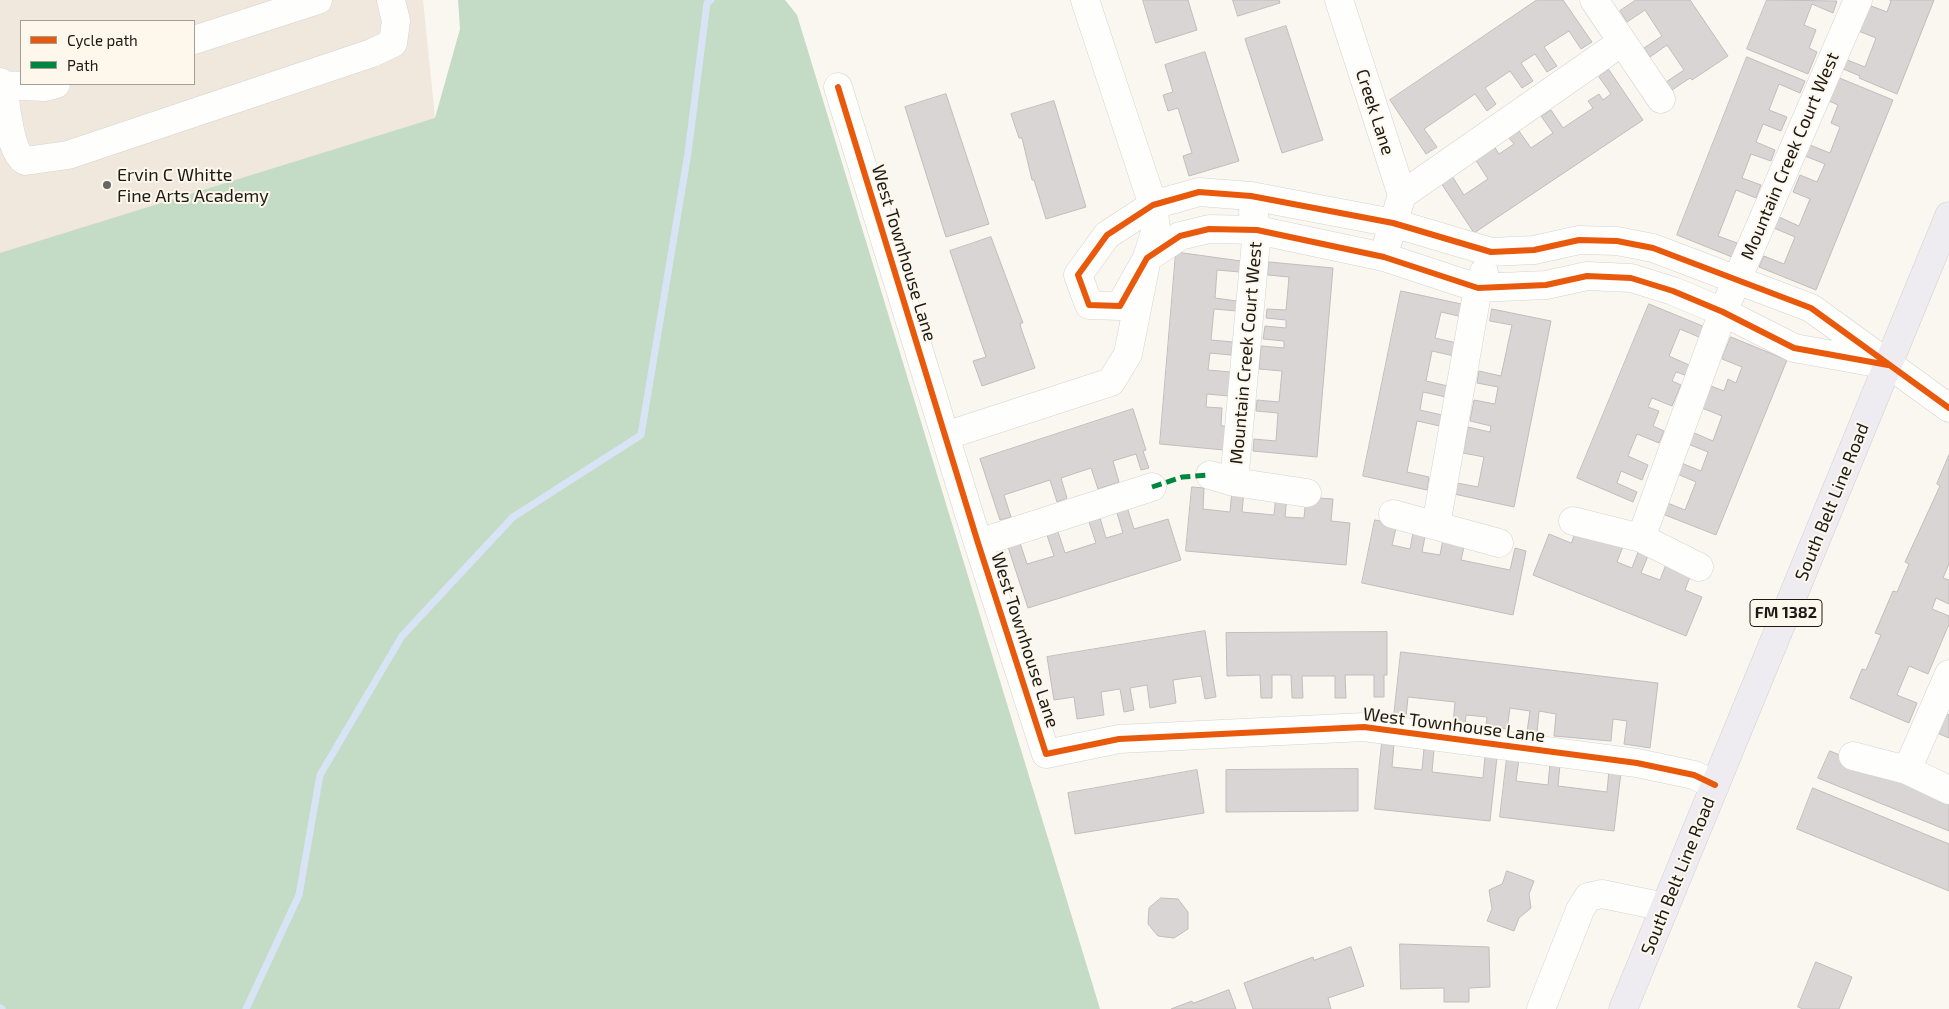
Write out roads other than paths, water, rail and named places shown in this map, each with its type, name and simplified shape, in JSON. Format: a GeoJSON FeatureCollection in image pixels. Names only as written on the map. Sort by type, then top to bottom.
{"type":"FeatureCollection","features":[{"type":"Feature","properties":{"kind":"main road","name":"South Belt Line Road"},"geometry":{"type":"LineString","coordinates":[[1623,1009],[1949,216]]}},
{"type":"Feature","properties":{"kind":"street"},"geometry":{"type":"LineString","coordinates":[[195,40],[318,0]]}},
{"type":"Feature","properties":{"kind":"street"},"geometry":{"type":"LineString","coordinates":[[20,85],[1,83],[14,143],[19,157],[25,161],[68,156],[379,50],[393,43],[396,21],[391,0]]}},
{"type":"Feature","properties":{"kind":"street"},"geometry":{"type":"LineString","coordinates":[[945,436],[1111,382],[1128,354],[1148,258],[1156,230],[1153,205],[1084,0]]}},
{"type":"Feature","properties":{"kind":"street","name":"Creek Lane"},"geometry":{"type":"LineString","coordinates":[[1339,0],[1402,195]]}},
{"type":"Feature","properties":{"kind":"street"},"geometry":{"type":"LineString","coordinates":[[1594,0],[1661,99]]}},
{"type":"Feature","properties":{"kind":"street","name":"Mountain Creek Court West"},"geometry":{"type":"LineString","coordinates":[[1640,538],[1723,312],[1858,0]]}},
{"type":"Feature","properties":{"kind":"street"},"geometry":{"type":"LineString","coordinates":[[1384,256],[1402,195],[1622,42]]}},
{"type":"Feature","properties":{"kind":"street"},"geometry":{"type":"LineString","coordinates":[[23,85],[45,87],[52,85]]}},
{"type":"Feature","properties":{"kind":"street","name":"West Townhouse Lane"},"geometry":{"type":"LineString","coordinates":[[838,87],[978,544],[1046,754],[1119,739],[1364,727],[1636,763],[1694,775],[1715,786]]}},
{"type":"Feature","properties":{"kind":"street"},"geometry":{"type":"LineString","coordinates":[[1888,365],[1794,348],[1723,312],[1673,291],[1631,278],[1587,276],[1546,285],[1478,288],[1384,256],[1257,230],[1209,228],[1180,236],[1148,258],[1120,306],[1089,305],[1078,275],[1106,235],[1153,205],[1199,192],[1251,196],[1393,223],[1491,252],[1534,250],[1579,240],[1617,241],[1653,248],[1811,308],[1949,408]]}},
{"type":"Feature","properties":{"kind":"street","name":"Mountain Creek Court West"},"geometry":{"type":"LineString","coordinates":[[1251,196],[1257,230],[1222,479],[1307,493]]}},
{"type":"Feature","properties":{"kind":"street"},"geometry":{"type":"LineString","coordinates":[[1436,525],[1478,288],[1491,252]]}},
{"type":"Feature","properties":{"kind":"street"},"geometry":{"type":"LineString","coordinates":[[978,544],[1152,487]]}},
{"type":"Feature","properties":{"kind":"street"},"geometry":{"type":"LineString","coordinates":[[1393,514],[1499,543]]}},
{"type":"Feature","properties":{"kind":"street"},"geometry":{"type":"LineString","coordinates":[[1574,521],[1640,538],[1699,567]]}},
{"type":"Feature","properties":{"kind":"street"},"geometry":{"type":"LineString","coordinates":[[1907,770],[1949,674]]}},
{"type":"Feature","properties":{"kind":"street"},"geometry":{"type":"LineString","coordinates":[[1853,756],[1907,770],[1949,790]]}},
{"type":"Feature","properties":{"kind":"street"},"geometry":{"type":"LineString","coordinates":[[1541,1009],[1580,910],[1588,897],[1602,894],[1665,907]]}},
{"type":"Feature","properties":{"kind":"waterway"},"geometry":{"type":"LineString","coordinates":[[246,1009],[299,895],[320,775],[402,636],[513,517],[641,435],[688,153],[707,3],[711,0]]}},
{"type":"Feature","properties":{"kind":"place","name":"Ervin C Whitte Fine Arts Academy"},"geometry":{"type":"Point","coordinates":[107,185]}}]}
